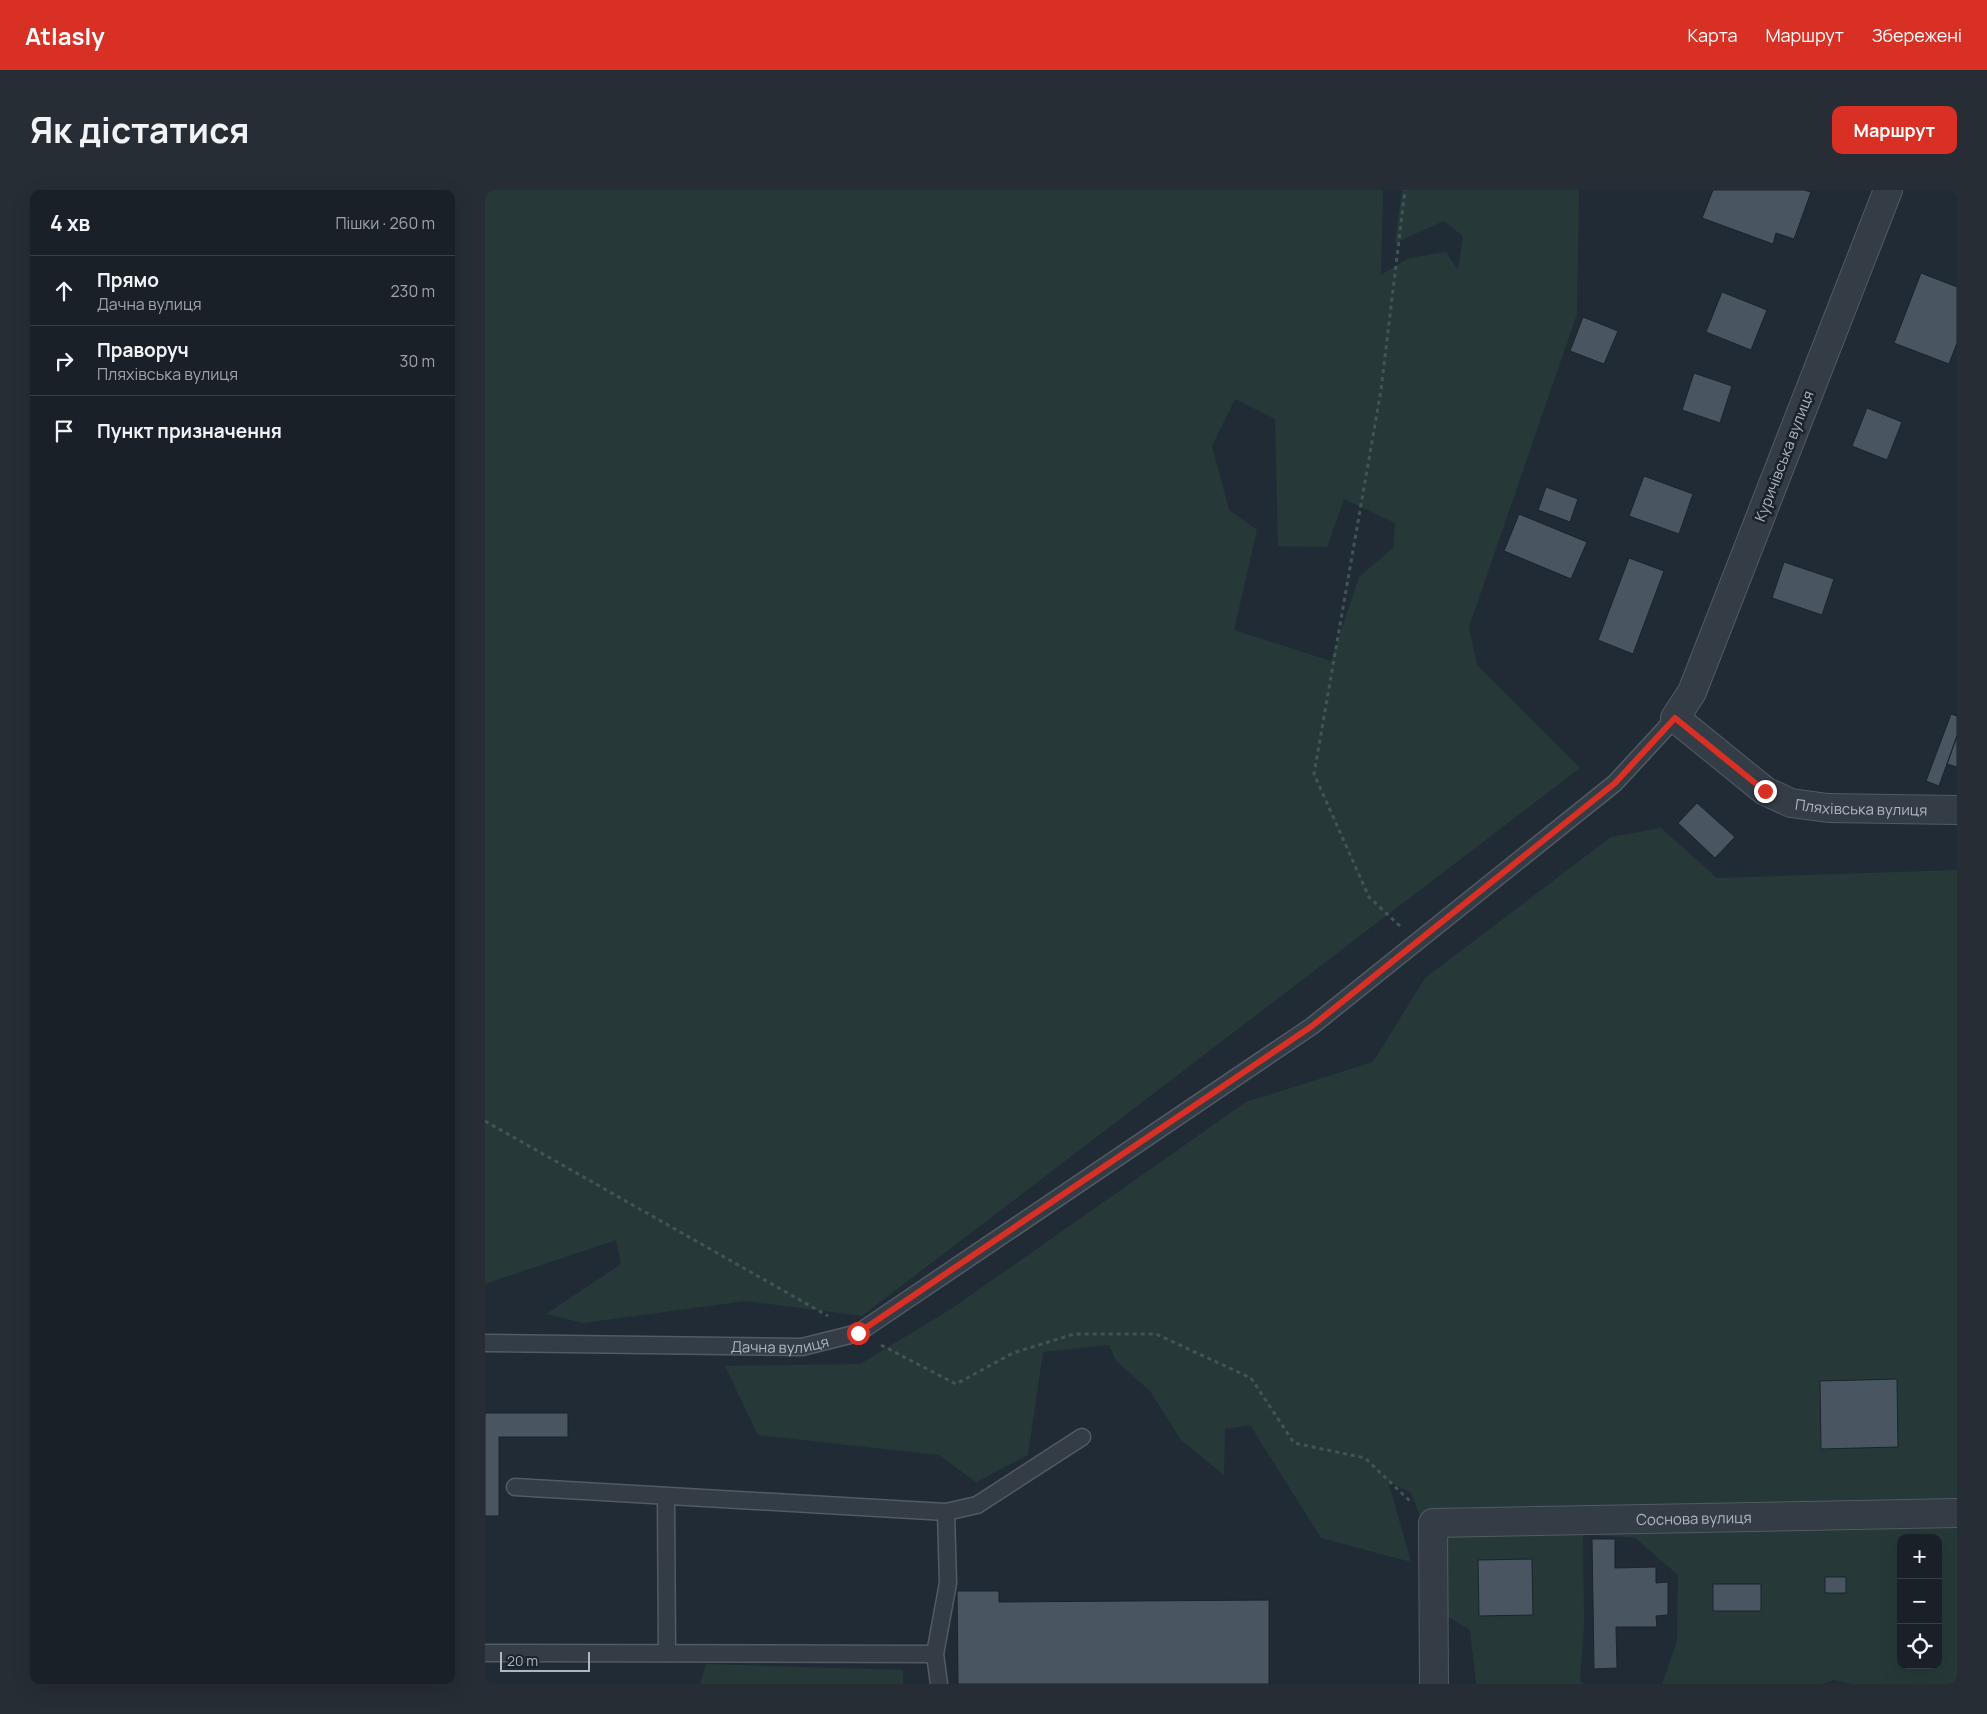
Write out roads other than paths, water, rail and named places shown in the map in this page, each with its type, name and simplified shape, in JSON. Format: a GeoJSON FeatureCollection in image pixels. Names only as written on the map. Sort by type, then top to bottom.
{"type":"FeatureCollection","features":[{"type":"Feature","properties":{"kind":"street","name":"Куричівська вулиця"},"geometry":{"type":"LineString","coordinates":[[1675,718],[1692,692],[1888,190]]}},
{"type":"Feature","properties":{"kind":"street","name":"Пляхівська вулиця"},"geometry":{"type":"LineString","coordinates":[[1675,718],[1765,791],[1791,803],[1828,808],[1957,810]]}},
{"type":"Feature","properties":{"kind":"street","name":"Соснова вулиця"},"geometry":{"type":"LineString","coordinates":[[1434,1684],[1433,1523],[1957,1512]]}},
{"type":"Feature","properties":{"kind":"lane","name":"Дачна вулиця"},"geometry":{"type":"LineString","coordinates":[[485,1342],[802,1347],[858,1333],[1312,1026],[1615,783],[1675,718]]}},
{"type":"Feature","properties":{"kind":"lane"},"geometry":{"type":"LineString","coordinates":[[515,1487],[946,1512],[977,1505],[1082,1437]]}},
{"type":"Feature","properties":{"kind":"lane"},"geometry":{"type":"LineString","coordinates":[[667,1496],[667,1654]]}},
{"type":"Feature","properties":{"kind":"lane"},"geometry":{"type":"LineString","coordinates":[[939,1684],[935,1654],[949,1583],[946,1512]]}},
{"type":"Feature","properties":{"kind":"lane"},"geometry":{"type":"LineString","coordinates":[[485,1653],[935,1654]]}}]}
